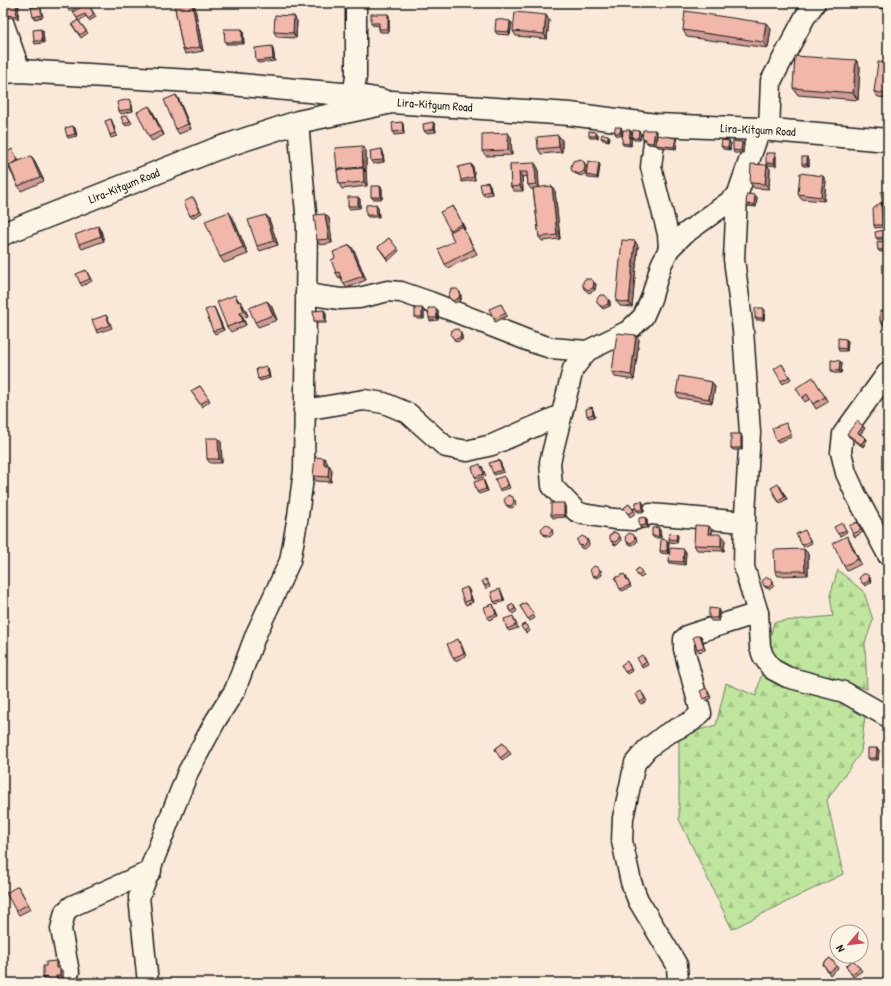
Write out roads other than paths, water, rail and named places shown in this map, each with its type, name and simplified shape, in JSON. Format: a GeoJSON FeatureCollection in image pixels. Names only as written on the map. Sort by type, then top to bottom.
{"type":"FeatureCollection","features":[{"type":"Feature","properties":{"kind":"main road"},"geometry":{"type":"LineString","coordinates":[[12,72],[208,82],[353,95],[392,102]]}},
{"type":"Feature","properties":{"kind":"main road","name":"Lira-Kitgum Road"},"geometry":{"type":"LineString","coordinates":[[3,234],[216,149],[298,122],[392,102],[570,114],[656,125],[765,129],[888,140]]}},
{"type":"Feature","properties":{"kind":"street"},"geometry":{"type":"LineString","coordinates":[[353,95],[356,77],[356,3]]}},
{"type":"Feature","properties":{"kind":"street"},"geometry":{"type":"LineString","coordinates":[[815,3],[805,17],[771,82],[765,129],[737,196],[734,259],[743,330],[750,433],[744,567],[758,613],[760,647],[763,656],[772,669],[787,677],[844,692],[888,717]]}},
{"type":"Feature","properties":{"kind":"street"},"geometry":{"type":"LineString","coordinates":[[3,22],[12,72]]}},
{"type":"Feature","properties":{"kind":"street"},"geometry":{"type":"LineString","coordinates":[[148,983],[139,897],[188,772],[216,720],[235,690],[256,634],[290,561],[304,470],[307,225],[298,122]]}},
{"type":"Feature","properties":{"kind":"street"},"geometry":{"type":"LineString","coordinates":[[656,125],[650,167],[668,234],[669,249]]}},
{"type":"Feature","properties":{"kind":"street"},"geometry":{"type":"LineString","coordinates":[[737,196],[683,236],[669,249],[661,265],[651,299],[643,317],[628,331],[587,351],[573,369],[550,462],[552,486],[576,511],[600,518],[634,520],[650,514],[745,522]]}},
{"type":"Feature","properties":{"kind":"street"},"geometry":{"type":"LineString","coordinates":[[306,294],[340,299],[359,298],[388,291],[400,292],[551,348],[587,351]]}},
{"type":"Feature","properties":{"kind":"street"},"geometry":{"type":"LineString","coordinates":[[888,372],[842,434],[842,452],[846,473],[865,513],[888,554]]}},
{"type":"Feature","properties":{"kind":"street"},"geometry":{"type":"LineString","coordinates":[[304,410],[364,400],[384,403],[408,414],[446,447],[467,451],[492,445],[561,415]]}},
{"type":"Feature","properties":{"kind":"street"},"geometry":{"type":"LineString","coordinates":[[678,983],[677,965],[638,900],[622,841],[623,818],[631,778],[635,763],[647,749],[665,735],[692,721],[701,712],[684,649],[684,639],[689,635],[758,613]]}},
{"type":"Feature","properties":{"kind":"street"},"geometry":{"type":"LineString","coordinates":[[69,972],[61,929],[65,912],[72,906],[150,871]]}}]}
